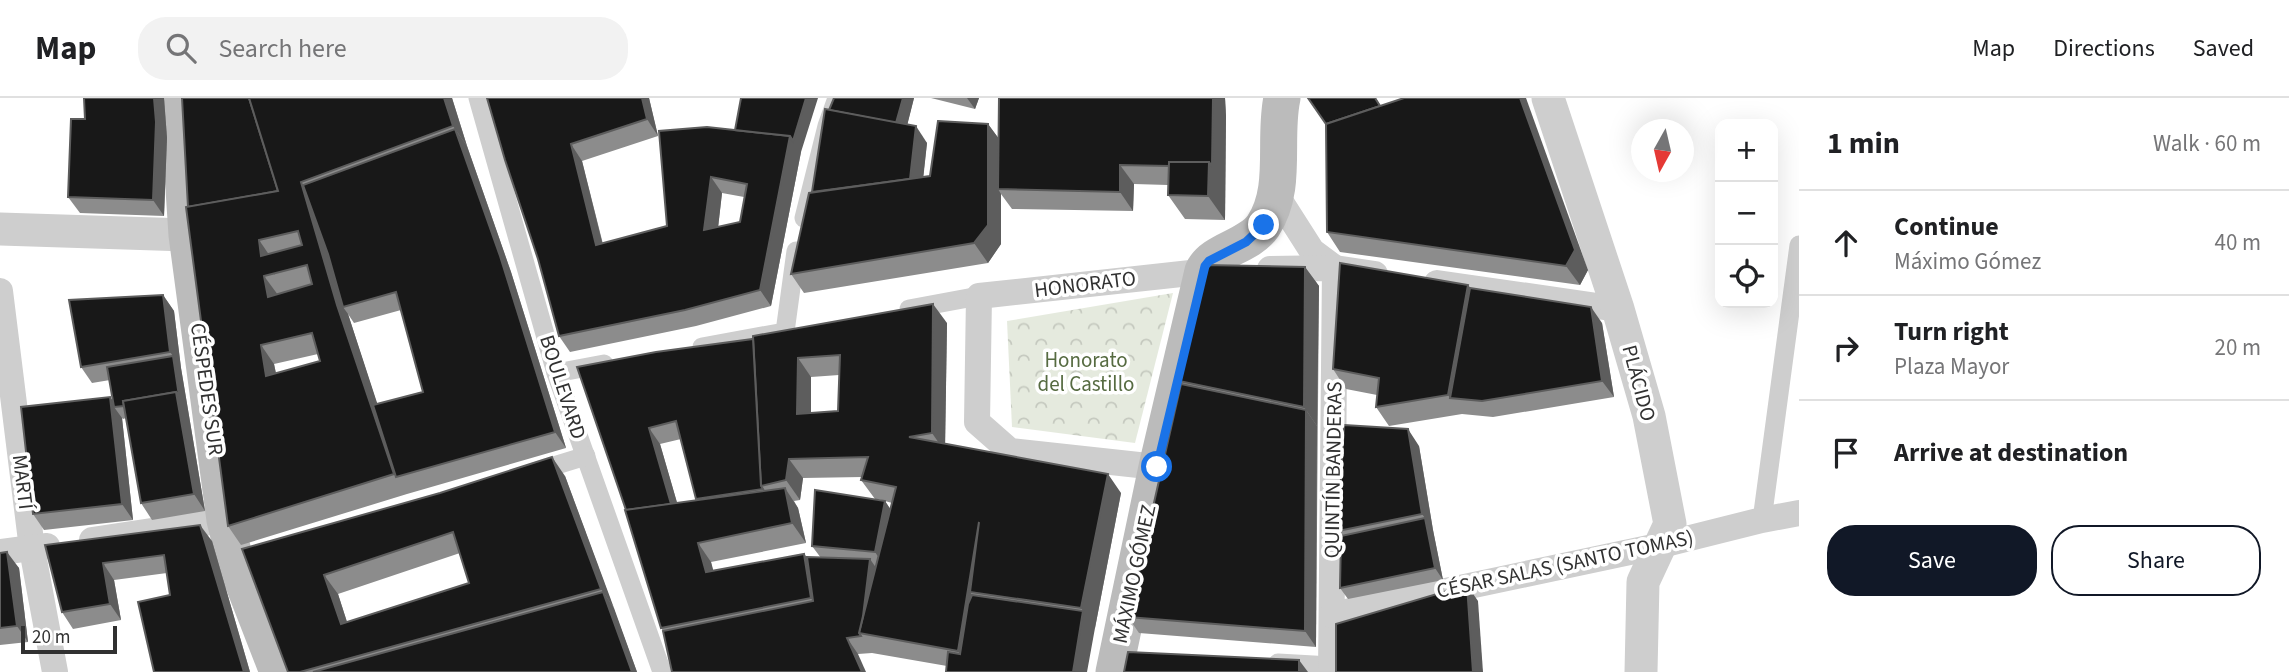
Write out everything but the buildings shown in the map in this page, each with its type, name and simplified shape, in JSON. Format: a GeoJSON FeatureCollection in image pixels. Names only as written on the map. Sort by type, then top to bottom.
{"type":"FeatureCollection","features":[{"type":"Feature","properties":{"kind":"main road","name":"CÉSPEDES SUR"},"geometry":{"type":"LineString","coordinates":[[178,98],[187,235],[225,520],[242,562],[278,672]]}},
{"type":"Feature","properties":{"kind":"main road"},"geometry":{"type":"LineString","coordinates":[[1203,271],[1209,261],[1256,234],[1270,211],[1278,172],[1277,133],[1282,98]]}},
{"type":"Feature","properties":{"kind":"main road","name":"MÁXIMO GÓMEZ"},"geometry":{"type":"LineString","coordinates":[[1125,661],[1157,467],[1203,271]]}},
{"type":"Feature","properties":{"kind":"street","name":"BOULEVARD"},"geometry":{"type":"LineString","coordinates":[[478,98],[556,373],[662,672]]}},
{"type":"Feature","properties":{"kind":"street"},"geometry":{"type":"LineString","coordinates":[[785,332],[793,269],[808,195],[837,98]]}},
{"type":"Feature","properties":{"kind":"street","name":"PLÁCIDO"},"geometry":{"type":"LineString","coordinates":[[1548,98],[1618,309],[1649,416],[1670,524],[1643,582],[1641,672]]}},
{"type":"Feature","properties":{"kind":"street"},"geometry":{"type":"LineString","coordinates":[[1275,193],[1312,251],[1335,268]]}},
{"type":"Feature","properties":{"kind":"street"},"geometry":{"type":"LineString","coordinates":[[0,229],[187,235]]}},
{"type":"Feature","properties":{"kind":"street"},"geometry":{"type":"LineString","coordinates":[[1762,520],[1799,246]]}},
{"type":"Feature","properties":{"kind":"street","name":"HONORATO"},"geometry":{"type":"LineString","coordinates":[[888,313],[979,296],[1203,271],[1335,268],[1618,309]]}},
{"type":"Feature","properties":{"kind":"street","name":"QUINTÍN BANDERAS"},"geometry":{"type":"LineString","coordinates":[[1331,669],[1335,268]]}},
{"type":"Feature","properties":{"kind":"street","name":"MARTÍ"},"geometry":{"type":"LineString","coordinates":[[0,291],[32,549],[55,672]]}},
{"type":"Feature","properties":{"kind":"street"},"geometry":{"type":"LineString","coordinates":[[979,296],[978,422],[1010,451],[1157,467]]}},
{"type":"Feature","properties":{"kind":"street"},"geometry":{"type":"LineString","coordinates":[[677,351],[811,327]]}},
{"type":"Feature","properties":{"kind":"street"},"geometry":{"type":"LineString","coordinates":[[556,373],[624,361]]}},
{"type":"Feature","properties":{"kind":"street"},"geometry":{"type":"LineString","coordinates":[[521,476],[586,456]]}},
{"type":"Feature","properties":{"kind":"street","name":"CÉSAR SALAS (SANTO TOMAS)"},"geometry":{"type":"LineString","coordinates":[[1332,615],[1658,546],[1799,513]]}},
{"type":"Feature","properties":{"kind":"street"},"geometry":{"type":"LineString","coordinates":[[0,552],[225,520]]}},
{"type":"Feature","properties":{"kind":"street"},"geometry":{"type":"LineString","coordinates":[[1264,662],[1331,669]]}},
{"type":"Feature","properties":{"kind":"green space","name":"Honorato del Castillo"},"geometry":{"type":"Polygon","coordinates":[[[1173,293],[1135,443],[1012,427],[1007,321],[1173,293]]]}},
{"type":"Feature","properties":{"kind":"route"},"geometry":{"type":"LineString","coordinates":[[1157,467],[1205,266],[1209,261],[1246,242],[1264,225]]}}]}
